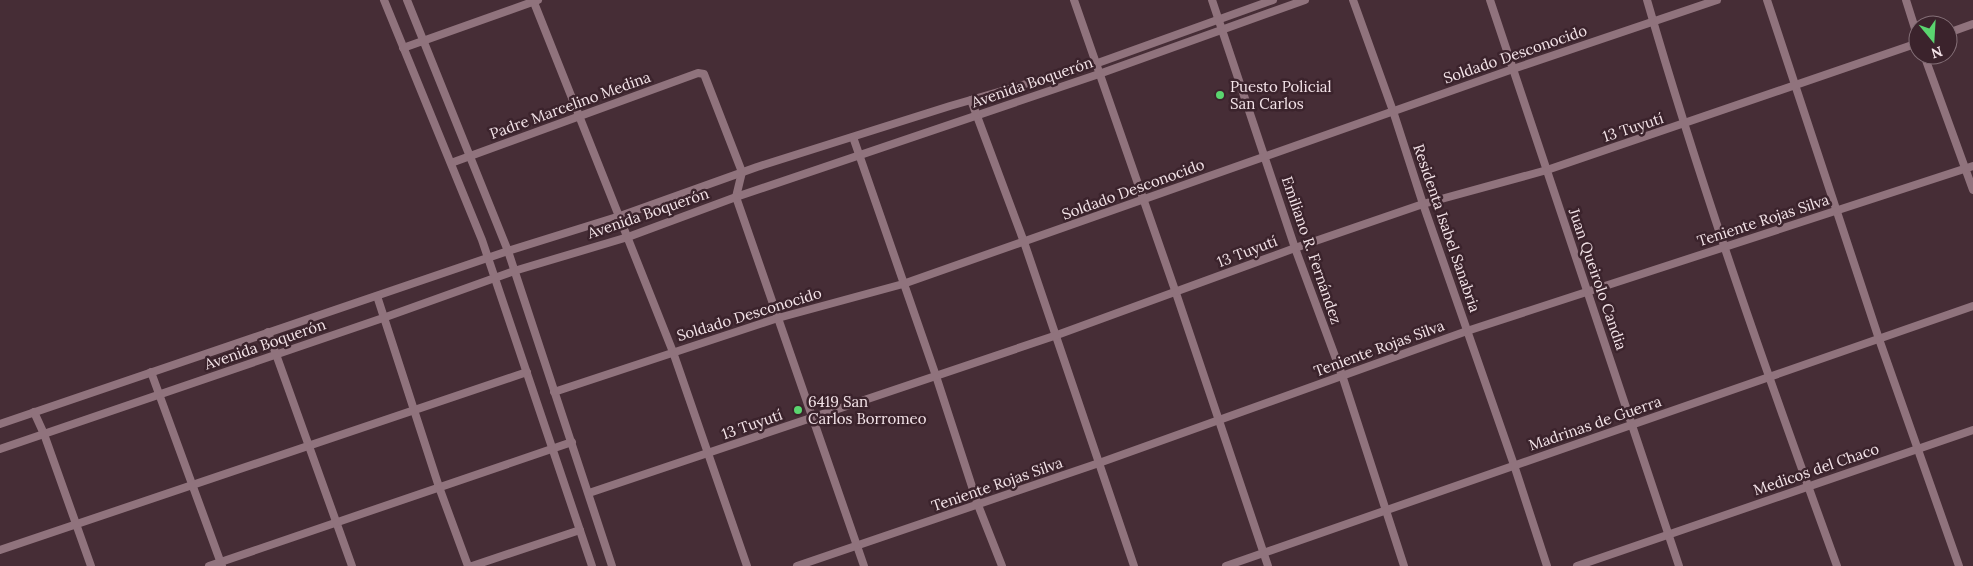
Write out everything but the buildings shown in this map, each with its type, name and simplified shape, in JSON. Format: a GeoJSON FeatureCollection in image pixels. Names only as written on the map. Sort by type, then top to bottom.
{"type":"FeatureCollection","features":[{"type":"Feature","properties":{"kind":"street"},"geometry":{"type":"LineString","coordinates":[[384,0],[488,258],[592,566]]}},
{"type":"Feature","properties":{"kind":"street"},"geometry":{"type":"LineString","coordinates":[[407,0],[508,252],[612,566]]}},
{"type":"Feature","properties":{"kind":"street"},"geometry":{"type":"LineString","coordinates":[[1074,0],[1268,566]]}},
{"type":"Feature","properties":{"kind":"street","name":"Emiliano R. Fernández"},"geometry":{"type":"LineString","coordinates":[[1212,0],[1295,248],[1342,375],[1404,566]]}},
{"type":"Feature","properties":{"kind":"street","name":"Avenida Boquerón"},"geometry":{"type":"LineString","coordinates":[[0,424],[488,258],[620,216],[742,172],[971,100],[1096,64],[1273,0]]}},
{"type":"Feature","properties":{"kind":"street","name":"Avenida Boquerón"},"geometry":{"type":"LineString","coordinates":[[0,449],[383,318],[514,271],[628,237],[736,197],[1099,74],[1305,0]]}},
{"type":"Feature","properties":{"kind":"street","name":"Residenta Isabel Sanabria"},"geometry":{"type":"LineString","coordinates":[[1353,0],[1393,111],[1547,566]]}},
{"type":"Feature","properties":{"kind":"street","name":"Juan Queirolo Candia"},"geometry":{"type":"LineString","coordinates":[[1490,0],[1679,566]]}},
{"type":"Feature","properties":{"kind":"street"},"geometry":{"type":"LineString","coordinates":[[1647,0],[1725,248],[1837,566]]}},
{"type":"Feature","properties":{"kind":"street","name":"Soldado Desconocido"},"geometry":{"type":"LineString","coordinates":[[554,392],[778,318],[902,284],[1513,69],[1717,0]]}},
{"type":"Feature","properties":{"kind":"street"},"geometry":{"type":"LineString","coordinates":[[1767,0],[1879,339],[1959,566]]}},
{"type":"Feature","properties":{"kind":"street"},"geometry":{"type":"LineString","coordinates":[[1906,0],[1911,15]]}},
{"type":"Feature","properties":{"kind":"street"},"geometry":{"type":"LineString","coordinates":[[403,48],[535,1],[673,352],[747,566]]}},
{"type":"Feature","properties":{"kind":"street"},"geometry":{"type":"LineString","coordinates":[[1958,29],[1973,24]]}},
{"type":"Feature","properties":{"kind":"street","name":"13 Tuyutí"},"geometry":{"type":"LineString","coordinates":[[589,493],[1057,335],[1295,248],[1423,204],[1547,170],[1685,125],[1908,47]]}},
{"type":"Feature","properties":{"kind":"street"},"geometry":{"type":"LineString","coordinates":[[1928,65],[1969,168],[1973,190]]}},
{"type":"Feature","properties":{"kind":"street","name":"Padre Marcelino Medina"},"geometry":{"type":"LineString","coordinates":[[451,164],[469,155],[580,118],[698,73],[704,74],[742,172]]}},
{"type":"Feature","properties":{"kind":"street"},"geometry":{"type":"LineString","coordinates":[[971,100],[1057,335],[1134,566]]}},
{"type":"Feature","properties":{"kind":"street"},"geometry":{"type":"LineString","coordinates":[[853,136],[902,284],[936,376],[978,505],[1002,566]]}},
{"type":"Feature","properties":{"kind":"street","name":"Teniente Rojas Silva"},"geometry":{"type":"LineString","coordinates":[[797,566],[1099,463],[1342,375],[1587,290],[1725,248],[1969,168]]}},
{"type":"Feature","properties":{"kind":"street"},"geometry":{"type":"LineString","coordinates":[[742,172],[736,197],[864,566]]}},
{"type":"Feature","properties":{"kind":"street"},"geometry":{"type":"LineString","coordinates":[[377,296],[439,487],[468,566]]}},
{"type":"Feature","properties":{"kind":"street","name":"Madrinas de Guerra"},"geometry":{"type":"LineString","coordinates":[[1226,566],[1973,306]]}},
{"type":"Feature","properties":{"kind":"street"},"geometry":{"type":"LineString","coordinates":[[268,332],[352,566]]}},
{"type":"Feature","properties":{"kind":"street"},"geometry":{"type":"LineString","coordinates":[[151,372],[221,564]]}},
{"type":"Feature","properties":{"kind":"street"},"geometry":{"type":"LineString","coordinates":[[0,550],[309,448],[527,372]]}},
{"type":"Feature","properties":{"kind":"street"},"geometry":{"type":"LineString","coordinates":[[34,412],[44,434],[91,566]]}},
{"type":"Feature","properties":{"kind":"street","name":"Medicos del Chaco"},"geometry":{"type":"LineString","coordinates":[[1577,566],[1669,536],[1973,430]]}},
{"type":"Feature","properties":{"kind":"street"},"geometry":{"type":"LineString","coordinates":[[209,566],[221,564],[572,442]]}},
{"type":"Feature","properties":{"kind":"street"},"geometry":{"type":"LineString","coordinates":[[472,566],[580,530]]}},
{"type":"Feature","properties":{"kind":"place","name":"Puesto Policial San Carlos"},"geometry":{"type":"Point","coordinates":[1220,95]}},
{"type":"Feature","properties":{"kind":"place","name":"6419 San Carlos Borromeo"},"geometry":{"type":"Point","coordinates":[798,410]}}]}
